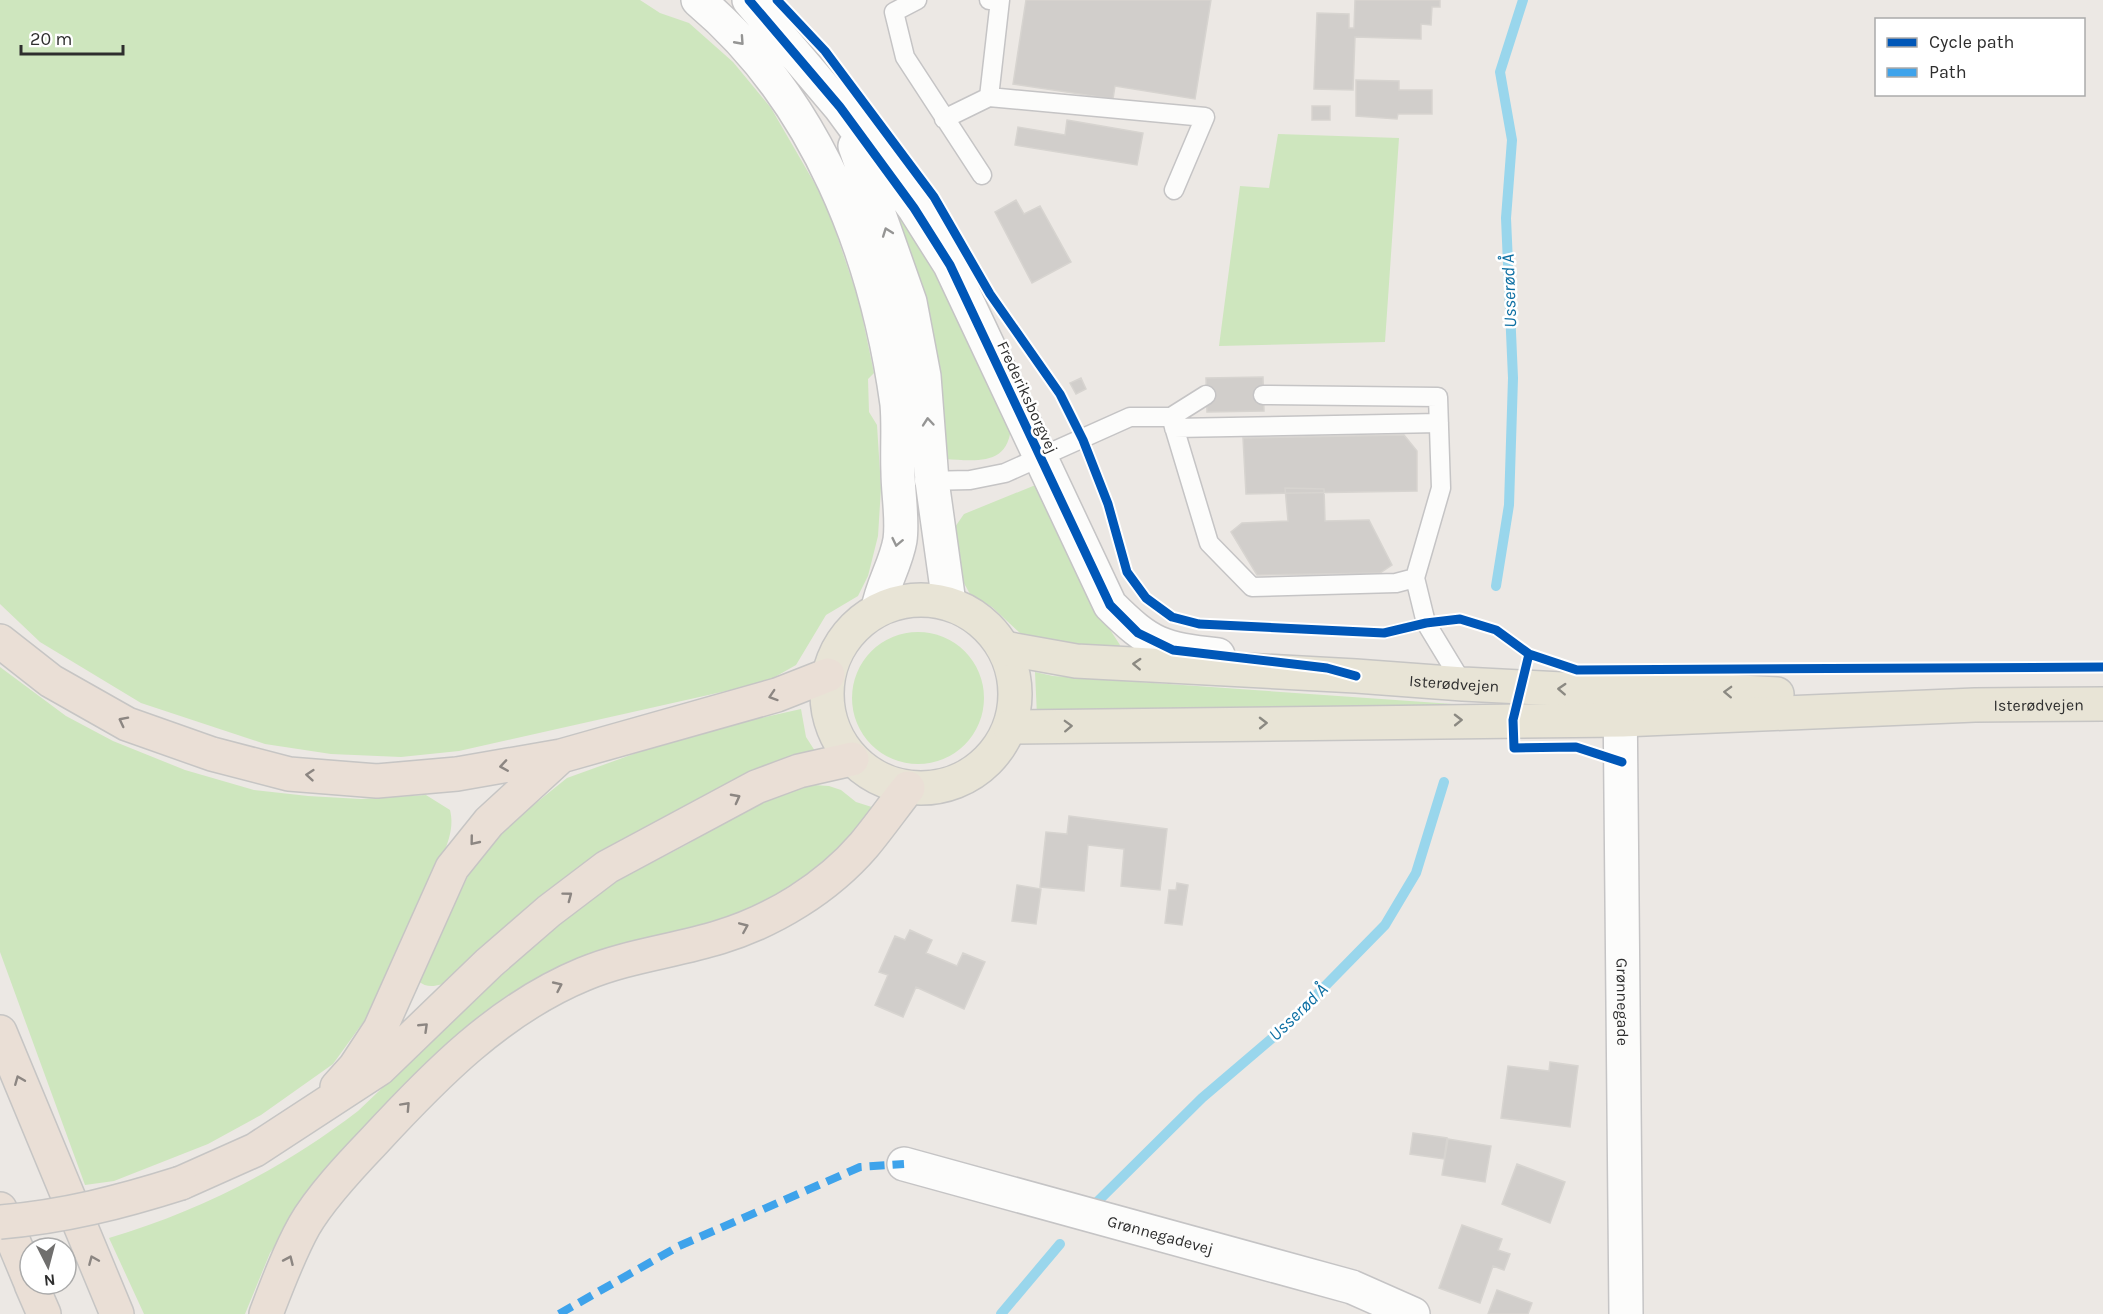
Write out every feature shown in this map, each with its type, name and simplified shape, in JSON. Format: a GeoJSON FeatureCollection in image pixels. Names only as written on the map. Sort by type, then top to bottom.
{"type":"FeatureCollection","features":[{"type":"Feature","properties":{"kind":"highway"},"geometry":{"type":"LineString","coordinates":[[0,641],[51,681],[128,724],[212,754],[289,774],[376,781],[457,774],[561,756],[777,695],[828,675]]}},
{"type":"Feature","properties":{"kind":"highway"},"geometry":{"type":"LineString","coordinates":[[312,1115],[355,1067],[380,1029],[452,868],[489,822],[561,756]]}},
{"type":"Feature","properties":{"kind":"highway"},"geometry":{"type":"LineString","coordinates":[[0,1222],[44,1218],[112,1205],[181,1183],[255,1150],[312,1115],[379,1069],[489,963],[549,911],[607,867],[756,787],[799,771],[852,759]]}},
{"type":"Feature","properties":{"kind":"highway"},"geometry":{"type":"LineString","coordinates":[[266,1314],[304,1226],[353,1164],[413,1099],[495,1025],[543,993],[586,973],[670,948],[720,937],[783,910],[824,883],[862,847],[908,788]]}},
{"type":"Feature","properties":{"kind":"highway"},"geometry":{"type":"LineString","coordinates":[[0,1032],[117,1314]]}},
{"type":"Feature","properties":{"kind":"highway"},"geometry":{"type":"LineString","coordinates":[[0,1209],[18,1252]]}},
{"type":"Feature","properties":{"kind":"highway"},"geometry":{"type":"LineString","coordinates":[[36,1296],[44,1314]]}},
{"type":"Feature","properties":{"kind":"main road"},"geometry":{"type":"LineString","coordinates":[[925,599],[949,603],[981,620],[1004,648],[1014,673],[1016,701],[1010,728],[994,755],[969,775],[940,787],[908,788],[877,778],[852,759],[835,734],[829,715],[828,675],[838,648],[849,633],[878,609],[901,601],[925,599]]}},
{"type":"Feature","properties":{"kind":"main road","name":"Isterødvejen"},"geometry":{"type":"LineString","coordinates":[[1004,648],[1076,661],[1463,684],[1621,706]]}},
{"type":"Feature","properties":{"kind":"main road","name":"Isterødvejen"},"geometry":{"type":"LineString","coordinates":[[1010,728],[1621,706],[1723,691],[1975,705],[2103,704]]}},
{"type":"Feature","properties":{"kind":"street"},"geometry":{"type":"LineString","coordinates":[[698,0],[716,15],[776,82],[822,155],[858,236],[882,326],[897,405],[900,540],[881,590],[878,609]]}},
{"type":"Feature","properties":{"kind":"street","name":"Frederiksborgvej"},"geometry":{"type":"LineString","coordinates":[[749,0],[840,107],[914,208],[950,265],[1110,604],[1138,633],[1173,650],[1327,668],[1356,676]]}},
{"type":"Feature","properties":{"kind":"street","name":"Frederiksborgvej"},"geometry":{"type":"LineString","coordinates":[[840,107],[910,302],[924,376],[932,480],[949,603]]}},
{"type":"Feature","properties":{"kind":"street","name":"Grønnegade"},"geometry":{"type":"LineString","coordinates":[[1621,706],[1626,1314]]}},
{"type":"Feature","properties":{"kind":"street","name":"Grønnegadevej"},"geometry":{"type":"LineString","coordinates":[[904,1164],[1352,1287],[1413,1314]]}},
{"type":"Feature","properties":{"kind":"lane"},"geometry":{"type":"LineString","coordinates":[[917,0],[894,12],[905,57],[982,175]]}},
{"type":"Feature","properties":{"kind":"lane"},"geometry":{"type":"LineString","coordinates":[[989,0],[1000,0],[989,97]]}},
{"type":"Feature","properties":{"kind":"lane"},"geometry":{"type":"LineString","coordinates":[[944,119],[989,97],[1205,117],[1174,190]]}},
{"type":"Feature","properties":{"kind":"lane"},"geometry":{"type":"LineString","coordinates":[[1172,423],[1206,395]]}},
{"type":"Feature","properties":{"kind":"lane"},"geometry":{"type":"LineString","coordinates":[[1263,395],[1438,397],[1441,488],[1415,578],[1426,623],[1463,684]]}},
{"type":"Feature","properties":{"kind":"lane"},"geometry":{"type":"LineString","coordinates":[[898,484],[932,480],[982,479],[1040,458],[1130,417],[1172,423],[1439,423]]}},
{"type":"Feature","properties":{"kind":"lane"},"geometry":{"type":"LineString","coordinates":[[1172,423],[1209,543],[1252,587],[1396,583],[1415,578]]}},
{"type":"Feature","properties":{"kind":"green space"},"geometry":{"type":"Polygon","coordinates":[[[0,0],[640,0],[660,13],[689,23],[733,62],[771,108],[826,203],[859,301],[874,373],[868,379],[869,412],[877,425],[881,488],[878,536],[868,576],[858,596],[826,615],[796,665],[766,682],[459,751],[401,757],[331,754],[265,744],[141,703],[40,642],[0,604],[0,0]]]}},
{"type":"Feature","properties":{"kind":"green space"},"geometry":{"type":"Polygon","coordinates":[[[1278,134],[1399,138],[1385,342],[1219,346],[1240,186],[1269,188],[1278,134]]]}},
{"type":"Feature","properties":{"kind":"green space"},"geometry":{"type":"Polygon","coordinates":[[[891,206],[910,230],[943,283],[1011,424],[1005,447],[990,458],[945,459],[891,206]]]}},
{"type":"Feature","properties":{"kind":"green space"},"geometry":{"type":"Polygon","coordinates":[[[1038,484],[1092,602],[1120,645],[1117,651],[1110,654],[1021,634],[992,607],[970,594],[955,567],[955,527],[964,514],[1038,484]]]}},
{"type":"Feature","properties":{"kind":"green space"},"geometry":{"type":"Polygon","coordinates":[[[918,632],[943,637],[965,651],[979,673],[984,698],[979,723],[965,745],[943,759],[918,764],[893,759],[871,745],[857,723],[852,698],[857,673],[871,651],[893,637],[918,632]]]}},
{"type":"Feature","properties":{"kind":"green space"},"geometry":{"type":"Polygon","coordinates":[[[0,667],[66,716],[113,741],[185,770],[254,790],[308,796],[361,799],[426,795],[450,810],[451,827],[445,849],[380,999],[333,1064],[261,1115],[208,1144],[114,1181],[85,1185],[0,952],[0,667]]]}},
{"type":"Feature","properties":{"kind":"green space"},"geometry":{"type":"Polygon","coordinates":[[[1035,672],[1053,676],[1496,707],[1037,716],[1035,672]]]}},
{"type":"Feature","properties":{"kind":"green space"},"geometry":{"type":"Polygon","coordinates":[[[801,709],[806,737],[815,751],[452,981],[430,986],[418,981],[476,859],[505,828],[567,778],[689,734],[801,709]]]}},
{"type":"Feature","properties":{"kind":"green space"},"geometry":{"type":"Polygon","coordinates":[[[799,784],[829,786],[841,790],[856,802],[878,809],[843,845],[802,880],[760,906],[720,921],[624,945],[548,972],[495,1009],[305,1203],[270,1253],[245,1314],[144,1314],[109,1238],[176,1215],[208,1201],[300,1152],[358,1111],[550,928],[609,885],[686,845],[765,798],[799,784]]]}},
{"type":"Feature","properties":{"kind":"building"},"geometry":{"type":"Polygon","coordinates":[[[1026,0],[1211,0],[1195,99],[1115,86],[1113,99],[1013,84],[1026,0]]]}},
{"type":"Feature","properties":{"kind":"building"},"geometry":{"type":"Polygon","coordinates":[[[1355,0],[1440,0],[1440,7],[1432,7],[1431,25],[1421,24],[1421,39],[1355,37],[1353,90],[1314,89],[1317,13],[1349,14],[1349,28],[1354,28],[1355,0]]]}},
{"type":"Feature","properties":{"kind":"building"},"geometry":{"type":"Polygon","coordinates":[[[1356,80],[1399,81],[1399,90],[1432,90],[1432,114],[1398,114],[1397,119],[1356,116],[1356,80]]]}},
{"type":"Feature","properties":{"kind":"building"},"geometry":{"type":"Polygon","coordinates":[[[1312,106],[1330,106],[1330,120],[1312,120],[1312,106]]]}},
{"type":"Feature","properties":{"kind":"building"},"geometry":{"type":"Polygon","coordinates":[[[1067,120],[1143,133],[1137,165],[1015,145],[1018,127],[1065,135],[1067,120]]]}},
{"type":"Feature","properties":{"kind":"building"},"geometry":{"type":"Polygon","coordinates":[[[1016,200],[1024,214],[1040,206],[1071,262],[1032,283],[995,212],[1016,200]]]}},
{"type":"Feature","properties":{"kind":"building"},"geometry":{"type":"Polygon","coordinates":[[[1263,377],[1264,411],[1207,412],[1206,378],[1263,377]]]}},
{"type":"Feature","properties":{"kind":"building"},"geometry":{"type":"Polygon","coordinates":[[[1081,378],[1086,389],[1076,394],[1070,383],[1081,378]]]}},
{"type":"Feature","properties":{"kind":"building"},"geometry":{"type":"Polygon","coordinates":[[[1404,435],[1417,451],[1417,491],[1246,494],[1243,438],[1404,435]]]}},
{"type":"Feature","properties":{"kind":"building"},"geometry":{"type":"Polygon","coordinates":[[[1285,488],[1324,489],[1325,521],[1369,520],[1392,565],[1380,573],[1257,575],[1231,532],[1242,523],[1288,521],[1285,488]]]}},
{"type":"Feature","properties":{"kind":"building"},"geometry":{"type":"Polygon","coordinates":[[[1069,816],[1167,829],[1160,890],[1121,886],[1124,849],[1088,845],[1084,891],[1040,887],[1046,832],[1067,834],[1069,816]]]}},
{"type":"Feature","properties":{"kind":"building"},"geometry":{"type":"Polygon","coordinates":[[[1177,883],[1188,885],[1182,925],[1165,923],[1169,890],[1176,890],[1177,883]]]}},
{"type":"Feature","properties":{"kind":"building"},"geometry":{"type":"Polygon","coordinates":[[[1017,885],[1041,889],[1036,924],[1012,921],[1017,885]]]}},
{"type":"Feature","properties":{"kind":"building"},"geometry":{"type":"Polygon","coordinates":[[[910,930],[932,940],[926,953],[957,966],[963,953],[985,962],[964,1009],[916,987],[903,1017],[875,1005],[888,975],[879,972],[895,936],[905,940],[910,930]]]}},
{"type":"Feature","properties":{"kind":"building"},"geometry":{"type":"Polygon","coordinates":[[[1550,1062],[1578,1066],[1570,1127],[1501,1118],[1508,1066],[1549,1071],[1550,1062]]]}},
{"type":"Feature","properties":{"kind":"building"},"geometry":{"type":"Polygon","coordinates":[[[1413,1133],[1447,1138],[1444,1159],[1410,1154],[1413,1133]]]}},
{"type":"Feature","properties":{"kind":"building"},"geometry":{"type":"Polygon","coordinates":[[[1448,1139],[1491,1146],[1485,1182],[1442,1175],[1448,1139]]]}},
{"type":"Feature","properties":{"kind":"building"},"geometry":{"type":"Polygon","coordinates":[[[1517,1164],[1565,1182],[1550,1223],[1502,1204],[1517,1164]]]}},
{"type":"Feature","properties":{"kind":"building"},"geometry":{"type":"Polygon","coordinates":[[[1462,1225],[1502,1239],[1498,1250],[1510,1254],[1504,1270],[1493,1266],[1480,1303],[1439,1288],[1462,1225]]]}},
{"type":"Feature","properties":{"kind":"building"},"geometry":{"type":"Polygon","coordinates":[[[1497,1290],[1532,1303],[1528,1314],[1488,1314],[1497,1290]]]}},
{"type":"Feature","properties":{"kind":"waterway","name":"Usserød Å"},"geometry":{"type":"LineString","coordinates":[[1496,586],[1509,505],[1513,378],[1506,218],[1512,140],[1500,72],[1523,0]]}},
{"type":"Feature","properties":{"kind":"waterway","name":"Usserød Å"},"geometry":{"type":"LineString","coordinates":[[1095,1204],[1202,1098],[1284,1028],[1385,925],[1416,873],[1444,782]]}},
{"type":"Feature","properties":{"kind":"waterway","name":"Usserød Å"},"geometry":{"type":"LineString","coordinates":[[1001,1314],[1060,1244]]}},
{"type":"Feature","properties":{"kind":"marked path"},"geometry":{"type":"LineString","coordinates":[[559,1314],[679,1246],[860,1167],[904,1164]]}},
{"type":"Feature","properties":{"kind":"cycle path"},"geometry":{"type":"LineString","coordinates":[[749,0],[840,107],[914,208],[950,265],[1110,605],[1138,633],[1173,650],[1327,668],[1356,676]]}},
{"type":"Feature","properties":{"kind":"cycle path"},"geometry":{"type":"LineString","coordinates":[[777,0],[825,51],[934,197],[990,294],[1060,394],[1083,440],[1108,504],[1127,572],[1146,598],[1172,617],[1199,624],[1384,633],[1426,623],[1460,619],[1496,630],[1529,654],[1577,670],[2103,667]]}},
{"type":"Feature","properties":{"kind":"cycle path"},"geometry":{"type":"LineString","coordinates":[[1529,654],[1513,720],[1514,748],[1576,747],[1622,762]]}}]}
